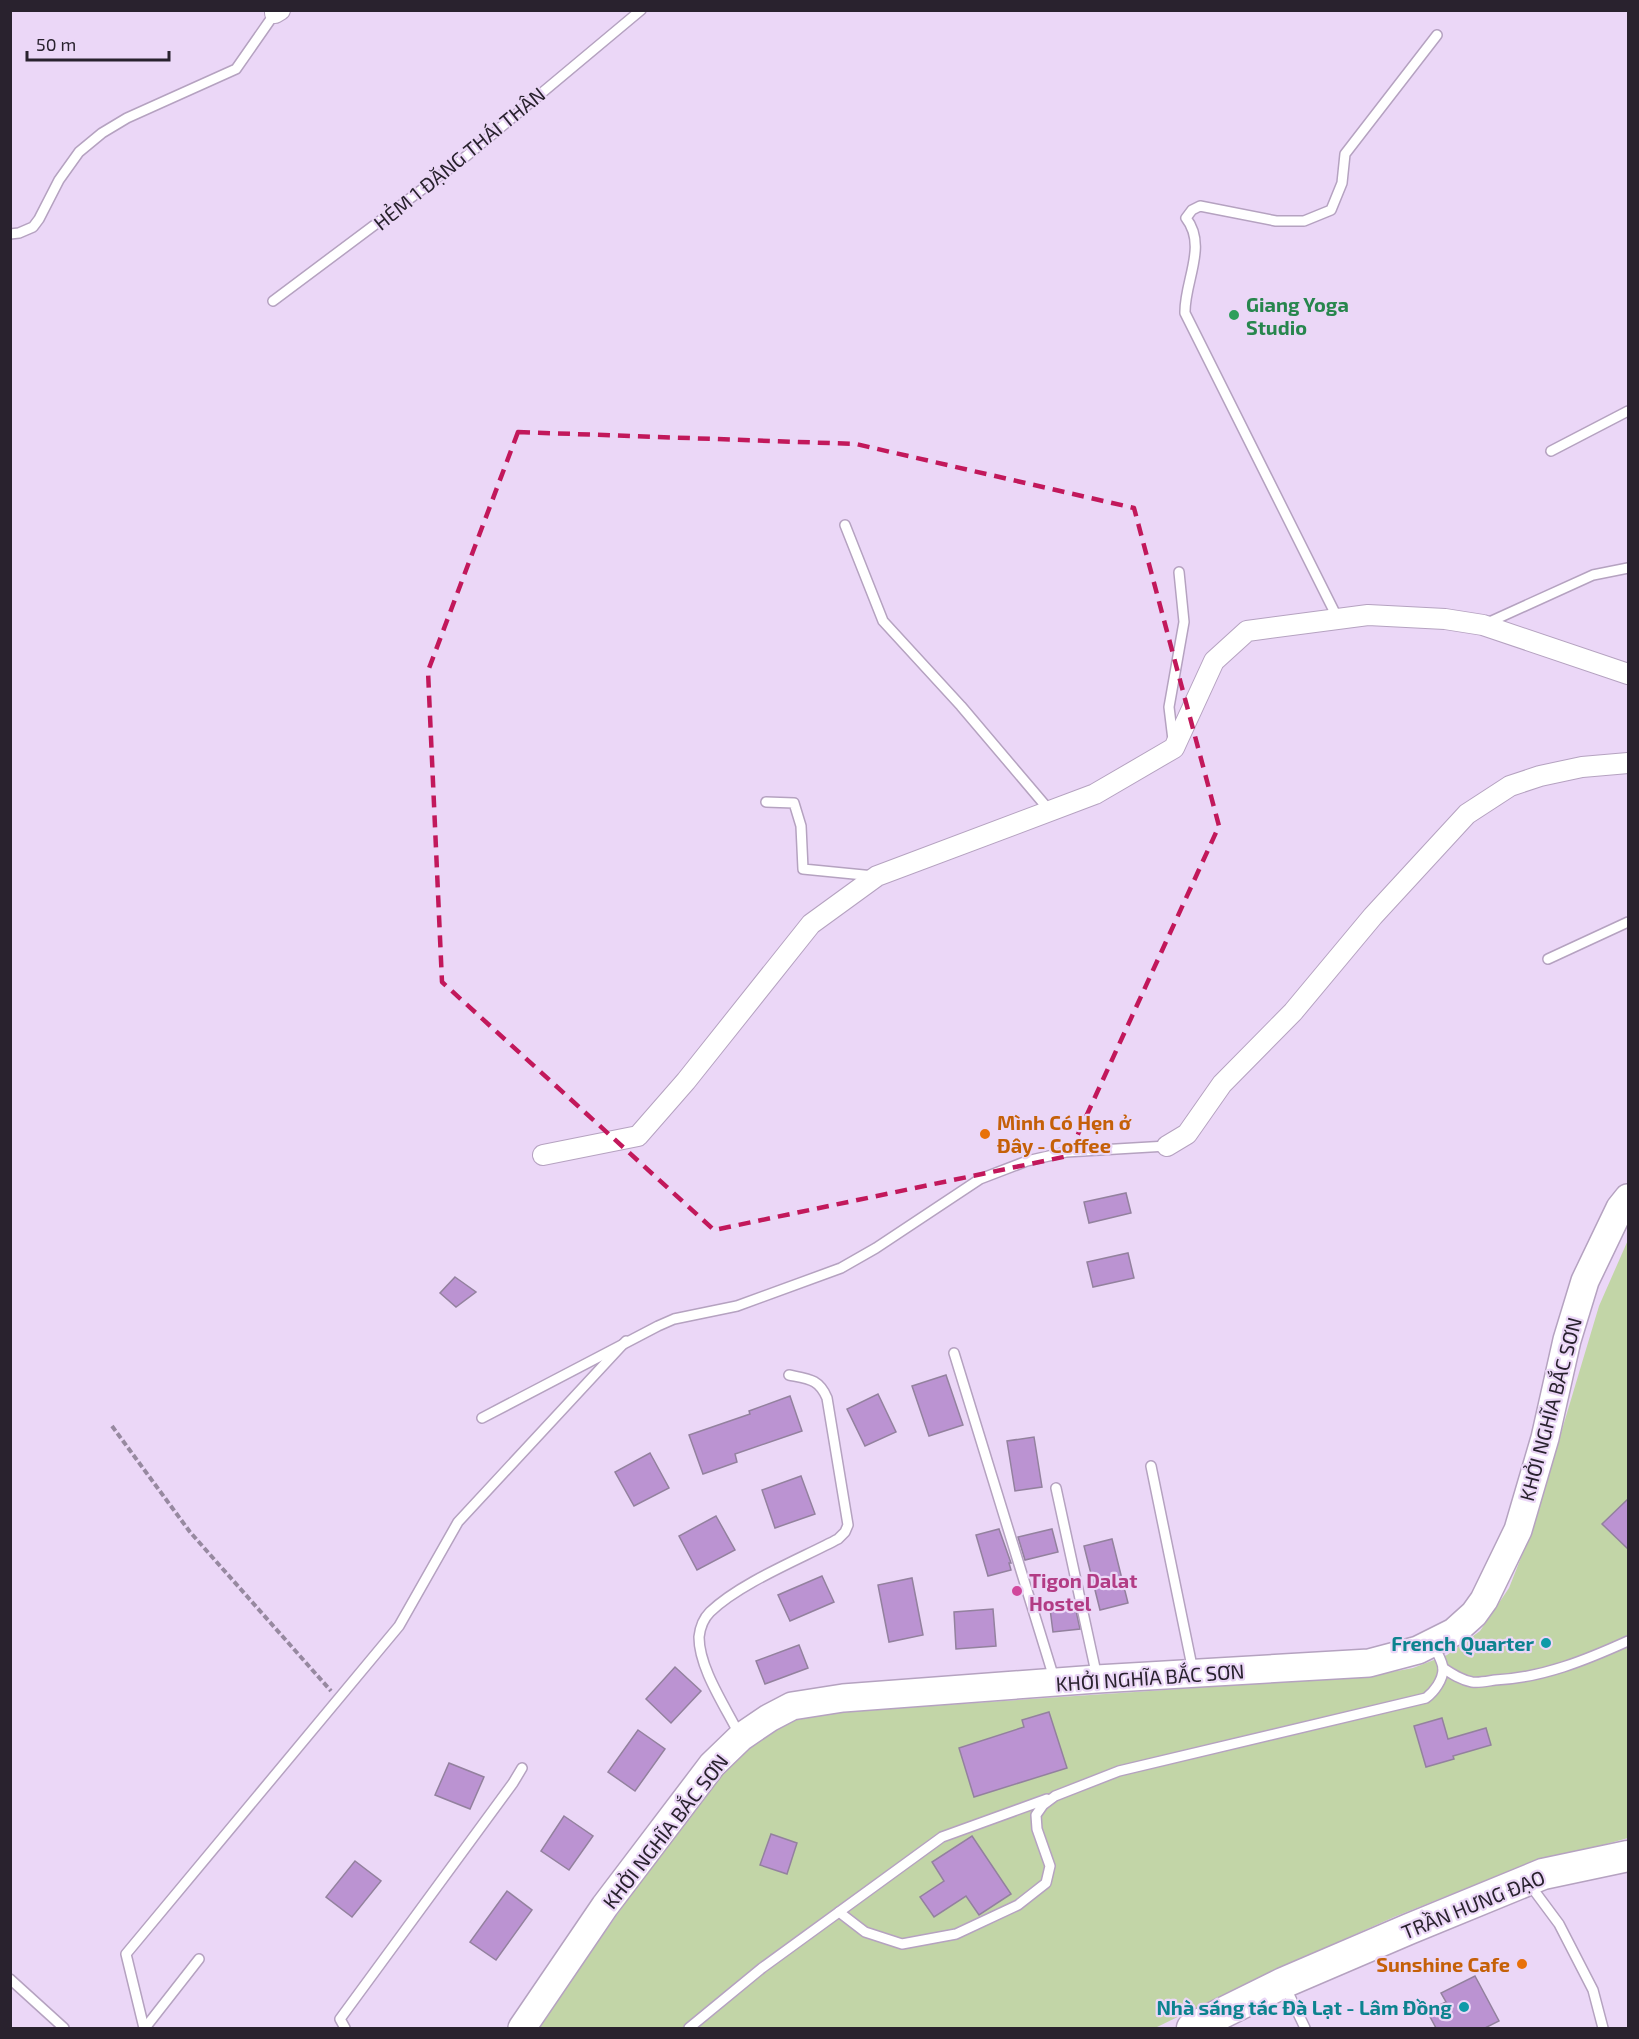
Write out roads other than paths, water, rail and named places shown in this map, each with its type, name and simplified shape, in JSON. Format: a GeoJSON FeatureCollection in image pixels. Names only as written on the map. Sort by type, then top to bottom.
{"type":"FeatureCollection","features":[{"type":"Feature","properties":{"kind":"main road","name":"TRẦN HƯNG ĐẠO"},"geometry":{"type":"LineString","coordinates":[[1192,2028],[1283,1983],[1543,1874],[1629,1856]]}},
{"type":"Feature","properties":{"kind":"street"},"geometry":{"type":"LineString","coordinates":[[543,1155],[638,1136],[686,1081],[811,924],[877,876],[1095,794],[1174,748],[1214,661],[1247,631],[1368,615],[1445,619],[1483,625],[1629,674]]}},
{"type":"Feature","properties":{"kind":"street"},"geometry":{"type":"LineString","coordinates":[[1167,1146],[1187,1134],[1222,1084],[1293,1012],[1373,916],[1467,813],[1510,786],[1540,776],[1582,767],[1629,762]]}},
{"type":"Feature","properties":{"kind":"street","name":"KHỞI NGHĨA BẮC SƠN"},"geometry":{"type":"LineString","coordinates":[[522,2028],[605,1906],[712,1765],[741,1737],[792,1706],[843,1698],[1097,1679],[1369,1663],[1418,1650],[1438,1656],[1454,1632],[1479,1607],[1498,1574],[1518,1530],[1545,1438],[1567,1340],[1585,1281],[1620,1208],[1629,1198]]}},
{"type":"Feature","properties":{"kind":"lane","name":"HẺM 1 ĐẶNG THÁI THÂN"},"geometry":{"type":"LineString","coordinates":[[273,301],[464,158],[641,10]]}},
{"type":"Feature","properties":{"kind":"lane"},"geometry":{"type":"LineString","coordinates":[[10,234],[33,227],[59,180],[79,152],[102,133],[127,118],[236,69],[274,11]]}},
{"type":"Feature","properties":{"kind":"lane"},"geometry":{"type":"LineString","coordinates":[[1338,619],[1185,313],[1185,300],[1196,250],[1191,225],[1186,218],[1192,210],[1200,206],[1276,221],[1304,221],[1331,210],[1342,183],[1345,154],[1437,34]]}},
{"type":"Feature","properties":{"kind":"lane"},"geometry":{"type":"LineString","coordinates":[[1551,451],[1629,411]]}},
{"type":"Feature","properties":{"kind":"lane"},"geometry":{"type":"LineString","coordinates":[[845,525],[883,621],[961,706],[1050,811]]}},
{"type":"Feature","properties":{"kind":"lane"},"geometry":{"type":"LineString","coordinates":[[1483,625],[1593,575],[1629,568]]}},
{"type":"Feature","properties":{"kind":"lane"},"geometry":{"type":"LineString","coordinates":[[1174,748],[1169,707],[1184,622],[1179,572]]}},
{"type":"Feature","properties":{"kind":"lane"},"geometry":{"type":"LineString","coordinates":[[766,802],[794,803],[801,826],[803,869],[877,876]]}},
{"type":"Feature","properties":{"kind":"lane"},"geometry":{"type":"LineString","coordinates":[[1548,959],[1629,922]]}},
{"type":"Feature","properties":{"kind":"lane"},"geometry":{"type":"LineString","coordinates":[[482,1418],[626,1341],[674,1319],[737,1306],[841,1268],[876,1248],[980,1179],[1027,1161],[1066,1152],[1167,1146]]}},
{"type":"Feature","properties":{"kind":"lane"},"geometry":{"type":"LineString","coordinates":[[145,2028],[126,1954],[399,1626],[458,1522],[626,1341]]}},
{"type":"Feature","properties":{"kind":"lane"},"geometry":{"type":"LineString","coordinates":[[954,1353],[1055,1683]]}},
{"type":"Feature","properties":{"kind":"lane"},"geometry":{"type":"LineString","coordinates":[[741,1737],[705,1666],[700,1648],[701,1628],[710,1613],[745,1587],[838,1539],[848,1526],[827,1398],[819,1384],[810,1379],[789,1375]]}},
{"type":"Feature","properties":{"kind":"lane"},"geometry":{"type":"LineString","coordinates":[[1150,1466],[1193,1674]]}},
{"type":"Feature","properties":{"kind":"lane"},"geometry":{"type":"LineString","coordinates":[[1056,1488],[1097,1679]]}},
{"type":"Feature","properties":{"kind":"lane"},"geometry":{"type":"LineString","coordinates":[[1438,1656],[1457,1677],[1473,1682],[1507,1680],[1544,1673],[1583,1661],[1629,1641]]}},
{"type":"Feature","properties":{"kind":"lane"},"geometry":{"type":"LineString","coordinates":[[689,2028],[762,1968],[942,1837],[1119,1771],[1426,1698],[1435,1689],[1438,1656]]}},
{"type":"Feature","properties":{"kind":"lane"},"geometry":{"type":"LineString","coordinates":[[345,2028],[340,2019],[522,1768]]}},
{"type":"Feature","properties":{"kind":"lane"},"geometry":{"type":"LineString","coordinates":[[838,1912],[864,1932],[902,1944],[956,1934],[1018,1905],[1046,1882],[1050,1866],[1036,1829],[1036,1815],[1043,1805],[1055,1796]]}},
{"type":"Feature","properties":{"kind":"lane"},"geometry":{"type":"LineString","coordinates":[[1527,1881],[1559,1924],[1593,1990],[1603,2028]]}},
{"type":"Feature","properties":{"kind":"lane"},"geometry":{"type":"LineString","coordinates":[[145,2028],[199,1959]]}},
{"type":"Feature","properties":{"kind":"lane"},"geometry":{"type":"LineString","coordinates":[[10,1979],[64,2028]]}},
{"type":"Feature","properties":{"kind":"lane"},"geometry":{"type":"LineString","coordinates":[[1283,1983],[1305,2028]]}},
{"type":"Feature","properties":{"kind":"place","name":"Giang Yoga Studio"},"geometry":{"type":"Point","coordinates":[1234,315]}},
{"type":"Feature","properties":{"kind":"place","name":"Mình Có Hẹn ở Đây - Coffee"},"geometry":{"type":"Point","coordinates":[985,1134]}},
{"type":"Feature","properties":{"kind":"place","name":"Tigon Dalat Hostel"},"geometry":{"type":"Point","coordinates":[1017,1591]}},
{"type":"Feature","properties":{"kind":"place","name":"French Quarter"},"geometry":{"type":"Point","coordinates":[1546,1643]}},
{"type":"Feature","properties":{"kind":"place","name":"Sunshine Cafe"},"geometry":{"type":"Point","coordinates":[1522,1964]}},
{"type":"Feature","properties":{"kind":"place","name":"Nhà sáng tác Đà Lạt - Lâm Đồng"},"geometry":{"type":"Point","coordinates":[1464,2007]}}]}
